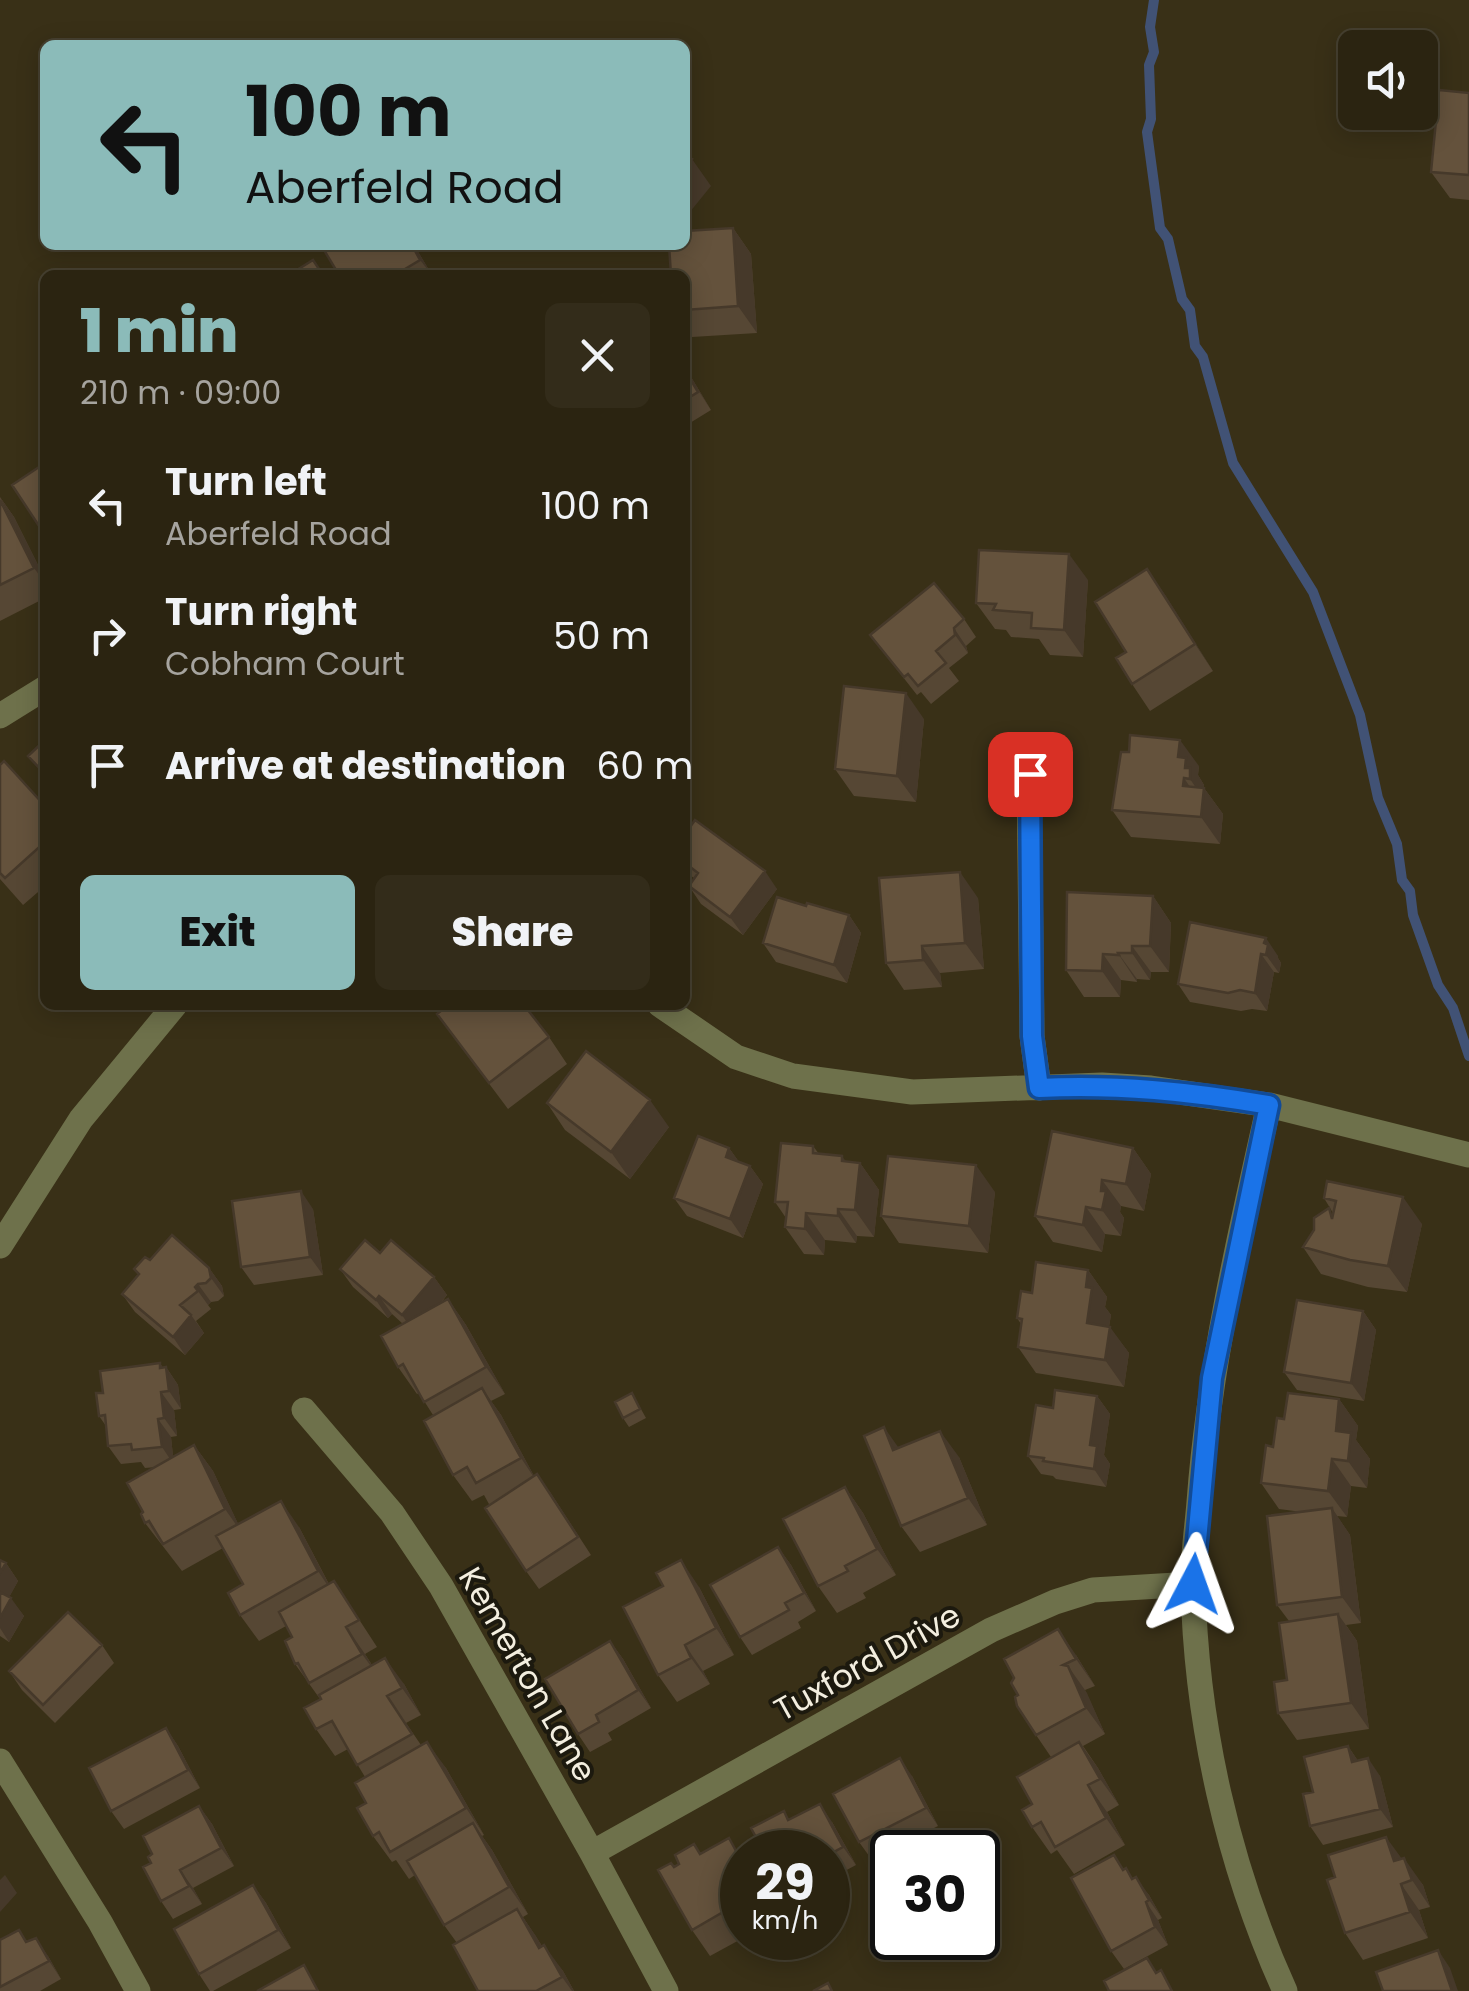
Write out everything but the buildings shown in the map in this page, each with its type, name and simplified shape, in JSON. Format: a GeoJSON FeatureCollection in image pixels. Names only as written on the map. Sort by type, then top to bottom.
{"type":"FeatureCollection","features":[{"type":"Feature","properties":{"kind":"street"},"geometry":{"type":"LineString","coordinates":[[0,716],[40,691]]}},
{"type":"Feature","properties":{"kind":"street"},"geometry":{"type":"LineString","coordinates":[[1030,774],[1032,1036],[1039,1088]]}},
{"type":"Feature","properties":{"kind":"street"},"geometry":{"type":"LineString","coordinates":[[0,1246],[81,1119],[171,1010]]}},
{"type":"Feature","properties":{"kind":"street"},"geometry":{"type":"LineString","coordinates":[[667,1010],[736,1058],[794,1076],[912,1092],[1102,1085],[1151,1088],[1269,1105],[1469,1156]]}},
{"type":"Feature","properties":{"kind":"street"},"geometry":{"type":"LineString","coordinates":[[1269,1105],[1212,1378],[1193,1584],[1202,1696],[1220,1797],[1240,1874],[1285,1991]]}},
{"type":"Feature","properties":{"kind":"street","name":"Kemerton Lane"},"geometry":{"type":"LineString","coordinates":[[304,1410],[392,1513],[441,1586],[666,1991]]}},
{"type":"Feature","properties":{"kind":"street","name":"Tuxford Drive"},"geometry":{"type":"LineString","coordinates":[[592,1853],[1006,1623],[1093,1590],[1193,1584]]}},
{"type":"Feature","properties":{"kind":"street"},"geometry":{"type":"LineString","coordinates":[[0,1761],[26,1798],[138,1991]]}},
{"type":"Feature","properties":{"kind":"waterway"},"geometry":{"type":"LineString","coordinates":[[1154,0],[1150,27],[1154,52],[1149,65],[1151,119],[1147,132],[1160,228],[1168,239],[1182,299],[1190,310],[1195,346],[1203,357],[1233,463],[1313,592],[1360,715],[1378,798],[1397,844],[1402,880],[1410,891],[1413,915],[1469,1056]]}},
{"type":"Feature","properties":{"kind":"route"},"geometry":{"type":"LineString","coordinates":[[1030,774],[1032,1036],[1039,1088],[1151,1088],[1269,1105],[1212,1378],[1193,1584]]}}]}
